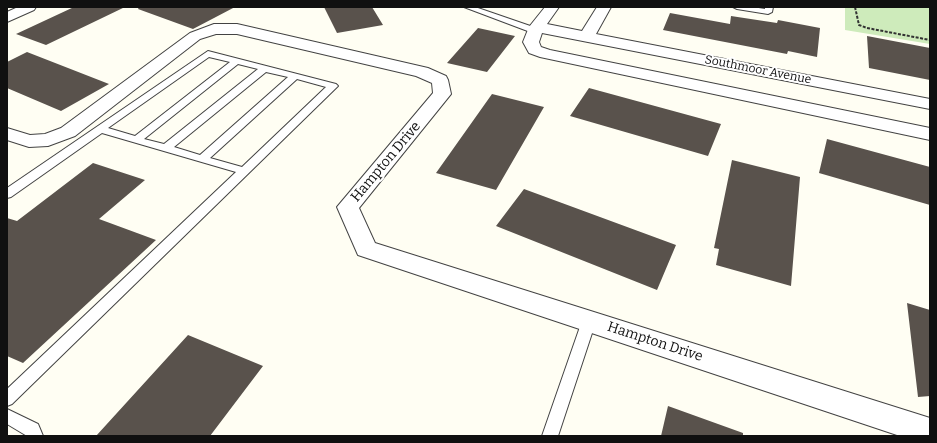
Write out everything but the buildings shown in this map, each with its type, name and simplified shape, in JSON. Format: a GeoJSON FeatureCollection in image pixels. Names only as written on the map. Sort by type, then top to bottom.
{"type":"FeatureCollection","features":[{"type":"Feature","properties":{"kind":"street"},"geometry":{"type":"LineString","coordinates":[[7,18],[29,7]]}},
{"type":"Feature","properties":{"kind":"street"},"geometry":{"type":"LineString","coordinates":[[552,7],[536,29],[531,42],[535,50],[546,54],[930,134]]}},
{"type":"Feature","properties":{"kind":"street"},"geometry":{"type":"LineString","coordinates":[[536,29],[587,36],[604,7]]}},
{"type":"Feature","properties":{"kind":"street","name":"Hampton Drive"},"geometry":{"type":"LineString","coordinates":[[7,134],[29,141],[48,140],[68,132],[195,36],[214,29],[237,29],[422,72],[440,80],[442,94],[348,207],[366,249],[930,432]]}},
{"type":"Feature","properties":{"kind":"street","name":"Southmoor Avenue"},"geometry":{"type":"LineString","coordinates":[[587,36],[930,104]]}},
{"type":"Feature","properties":{"kind":"lane"},"geometry":{"type":"LineString","coordinates":[[468,7],[536,29]]}},
{"type":"Feature","properties":{"kind":"lane"},"geometry":{"type":"LineString","coordinates":[[737,7],[768,12],[769,7]]}},
{"type":"Feature","properties":{"kind":"lane"},"geometry":{"type":"LineString","coordinates":[[7,194],[208,54],[333,86],[7,399]]}},
{"type":"Feature","properties":{"kind":"lane"},"geometry":{"type":"LineString","coordinates":[[136,140],[237,61]]}},
{"type":"Feature","properties":{"kind":"lane"},"geometry":{"type":"LineString","coordinates":[[166,148],[265,68]]}},
{"type":"Feature","properties":{"kind":"lane"},"geometry":{"type":"LineString","coordinates":[[202,159],[295,76]]}},
{"type":"Feature","properties":{"kind":"lane"},"geometry":{"type":"LineString","coordinates":[[100,129],[244,171]]}},
{"type":"Feature","properties":{"kind":"lane"},"geometry":{"type":"LineString","coordinates":[[550,436],[589,321]]}},
{"type":"Feature","properties":{"kind":"lane"},"geometry":{"type":"LineString","coordinates":[[7,416],[32,429],[35,436]]}},
{"type":"Feature","properties":{"kind":"path"},"geometry":{"type":"LineString","coordinates":[[854,7],[859,25],[930,40]]}},
{"type":"Feature","properties":{"kind":"green space"},"geometry":{"type":"Polygon","coordinates":[[[845,7],[930,7],[930,44],[845,30],[845,7]]]}}]}
